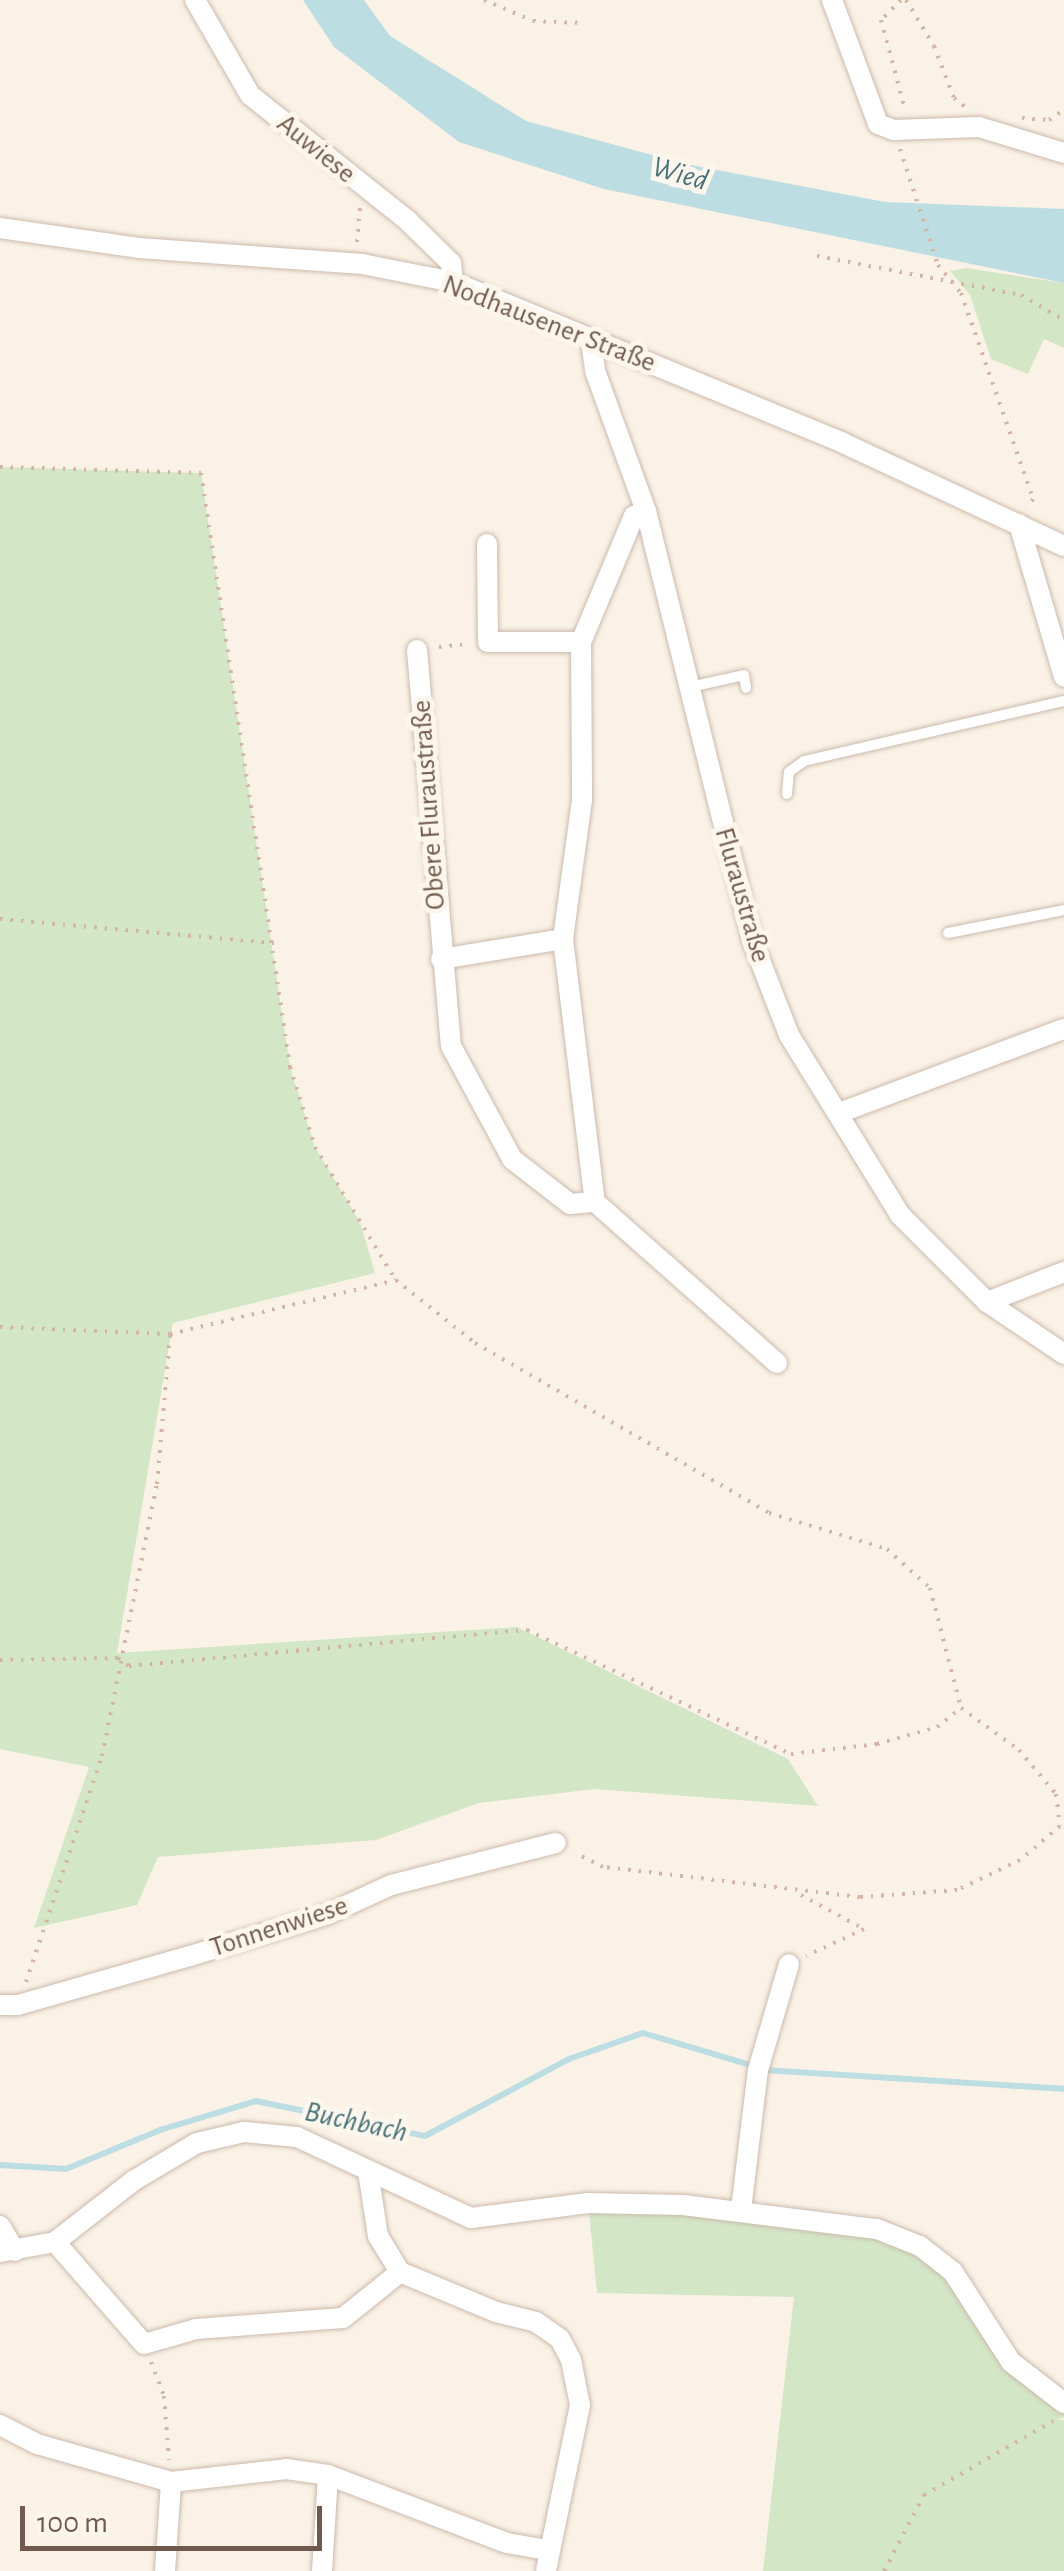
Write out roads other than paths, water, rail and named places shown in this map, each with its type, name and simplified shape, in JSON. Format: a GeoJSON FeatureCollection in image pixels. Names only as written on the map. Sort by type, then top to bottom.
{"type":"FeatureCollection","features":[{"type":"Feature","properties":{"kind":"street","name":"Auwiese"},"geometry":{"type":"LineString","coordinates":[[195,0],[250,95],[452,264],[453,282]]}},
{"type":"Feature","properties":{"kind":"street"},"geometry":{"type":"LineString","coordinates":[[832,0],[871,114],[894,130],[979,127],[1064,154]]}},
{"type":"Feature","properties":{"kind":"street","name":"Nodhausener Straße"},"geometry":{"type":"LineString","coordinates":[[0,228],[139,248],[362,264],[453,282],[1064,546]]}},
{"type":"Feature","properties":{"kind":"street","name":"Fluraustraße"},"geometry":{"type":"LineString","coordinates":[[591,341],[594,371],[646,510],[752,940],[789,1035],[900,1215],[987,1302],[1064,1354]]}},
{"type":"Feature","properties":{"kind":"street"},"geometry":{"type":"LineString","coordinates":[[594,1202],[563,939],[582,800],[581,642],[634,516],[646,510]]}},
{"type":"Feature","properties":{"kind":"street"},"geometry":{"type":"LineString","coordinates":[[1019,524],[1064,677]]}},
{"type":"Feature","properties":{"kind":"street"},"geometry":{"type":"LineString","coordinates":[[487,544],[488,642],[581,642]]}},
{"type":"Feature","properties":{"kind":"street","name":"Obere Fluraustraße"},"geometry":{"type":"LineString","coordinates":[[416,650],[451,1046],[512,1160],[570,1204],[594,1202],[777,1363]]}},
{"type":"Feature","properties":{"kind":"street"},"geometry":{"type":"LineString","coordinates":[[441,959],[563,939]]}},
{"type":"Feature","properties":{"kind":"street"},"geometry":{"type":"LineString","coordinates":[[839,1113],[1064,1028]]}},
{"type":"Feature","properties":{"kind":"street"},"geometry":{"type":"LineString","coordinates":[[987,1302],[1064,1272]]}},
{"type":"Feature","properties":{"kind":"street","name":"Tonnenwiese"},"geometry":{"type":"LineString","coordinates":[[9,2005],[328,1914],[391,1885],[464,1862],[556,1843]]}},
{"type":"Feature","properties":{"kind":"street"},"geometry":{"type":"LineString","coordinates":[[742,2210],[758,2070],[789,1964]]}},
{"type":"Feature","properties":{"kind":"street"},"geometry":{"type":"LineString","coordinates":[[0,2226],[8,2251],[55,2242],[133,2181],[197,2143],[244,2132],[297,2137],[471,2218],[588,2203],[742,2210],[877,2229],[920,2246],[953,2272],[1011,2362],[1064,2403]]}},
{"type":"Feature","properties":{"kind":"street"},"geometry":{"type":"LineString","coordinates":[[0,2424],[38,2444],[171,2482],[286,2469],[328,2475],[546,2561],[580,2406],[571,2360],[560,2339],[536,2322],[496,2312],[400,2272],[378,2236],[368,2171]]}},
{"type":"Feature","properties":{"kind":"street"},"geometry":{"type":"LineString","coordinates":[[55,2242],[144,2344],[196,2329],[343,2318],[400,2272]]}},
{"type":"Feature","properties":{"kind":"street"},"geometry":{"type":"LineString","coordinates":[[322,2571],[328,2475]]}},
{"type":"Feature","properties":{"kind":"street"},"geometry":{"type":"LineString","coordinates":[[165,2571],[171,2482]]}},
{"type":"Feature","properties":{"kind":"lane"},"geometry":{"type":"LineString","coordinates":[[689,687],[744,674],[746,688]]}},
{"type":"Feature","properties":{"kind":"lane"},"geometry":{"type":"LineString","coordinates":[[787,794],[789,772],[804,761],[1064,702]]}},
{"type":"Feature","properties":{"kind":"lane"},"geometry":{"type":"LineString","coordinates":[[948,933],[1064,910]]}},
{"type":"Feature","properties":{"kind":"water","name":"Wied"},"geometry":{"type":"Polygon","coordinates":[[[303,0],[364,0],[390,36],[526,121],[686,164],[885,202],[1064,209],[1064,283],[604,189],[459,142],[334,47],[303,0]]]}},
{"type":"Feature","properties":{"kind":"waterway","name":"Buchbach"},"geometry":{"type":"LineString","coordinates":[[0,2165],[66,2169],[160,2130],[256,2101],[425,2136],[569,2059],[643,2033],[754,2066]]}},
{"type":"Feature","properties":{"kind":"waterway","name":"Buchbach"},"geometry":{"type":"LineString","coordinates":[[764,2070],[1064,2089]]}}]}
